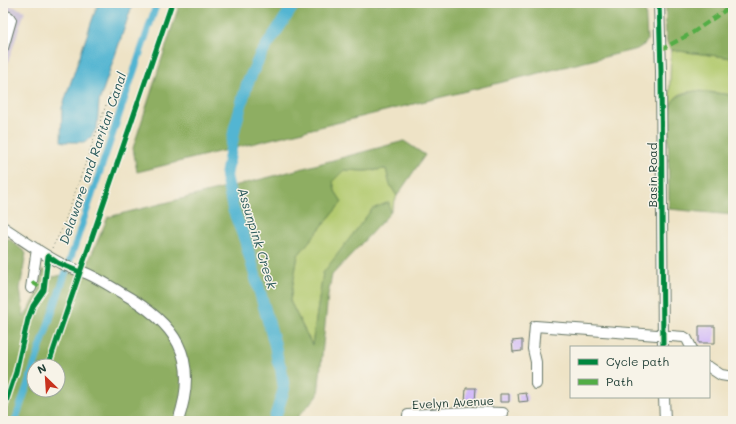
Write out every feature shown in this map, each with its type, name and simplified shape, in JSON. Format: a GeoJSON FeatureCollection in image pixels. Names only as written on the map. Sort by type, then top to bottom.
{"type":"FeatureCollection","features":[{"type":"Feature","properties":{"kind":"street","name":"Basin Road"},"geometry":{"type":"LineString","coordinates":[[659,3],[661,71],[663,346]]}},
{"type":"Feature","properties":{"kind":"street"},"geometry":{"type":"LineString","coordinates":[[3,15],[9,17],[11,20],[3,48]]}},
{"type":"Feature","properties":{"kind":"street"},"geometry":{"type":"LineString","coordinates":[[3,227],[58,263],[93,277],[143,305],[159,317],[172,333],[180,347],[186,371],[186,392],[178,421]]}},
{"type":"Feature","properties":{"kind":"street"},"geometry":{"type":"LineString","coordinates":[[31,288],[37,249]]}},
{"type":"Feature","properties":{"kind":"street"},"geometry":{"type":"LineString","coordinates":[[536,384],[536,362],[533,349],[535,326],[684,337],[687,338],[691,346]]}},
{"type":"Feature","properties":{"kind":"street"},"geometry":{"type":"LineString","coordinates":[[710,368],[722,375],[733,377]]}},
{"type":"Feature","properties":{"kind":"street"},"geometry":{"type":"LineString","coordinates":[[664,398],[665,421]]}},
{"type":"Feature","properties":{"kind":"street","name":"Evelyn Avenue"},"geometry":{"type":"LineString","coordinates":[[408,421],[408,415],[470,412],[503,413]]}},
{"type":"Feature","properties":{"kind":"path"},"geometry":{"type":"LineString","coordinates":[[48,256],[62,229],[111,91]]}},
{"type":"Feature","properties":{"kind":"shaded area"},"geometry":{"type":"Polygon","coordinates":[[[3,3],[25,11],[3,77],[3,3]]]}},
{"type":"Feature","properties":{"kind":"green space"},"geometry":{"type":"Polygon","coordinates":[[[180,3],[645,3],[647,40],[645,44],[637,49],[137,172],[133,148],[180,3]]]}},
{"type":"Feature","properties":{"kind":"green space"},"geometry":{"type":"Polygon","coordinates":[[[669,3],[733,3],[733,58],[671,50],[668,47],[666,30],[666,7],[669,3]]]}},
{"type":"Feature","properties":{"kind":"green space"},"geometry":{"type":"Polygon","coordinates":[[[671,50],[733,58],[733,95],[691,91],[679,95],[669,108],[671,50]]]}},
{"type":"Feature","properties":{"kind":"green space"},"geometry":{"type":"Polygon","coordinates":[[[695,91],[733,95],[733,215],[669,209],[669,109],[676,98],[695,91]]]}},
{"type":"Feature","properties":{"kind":"green space"},"geometry":{"type":"Polygon","coordinates":[[[404,141],[425,155],[397,196],[390,185],[386,169],[365,171],[344,170],[333,181],[335,191],[342,202],[298,255],[290,301],[312,345],[323,273],[372,209],[389,202],[390,213],[332,275],[328,295],[318,395],[294,421],[3,421],[3,247],[8,238],[26,253],[20,289],[24,317],[38,294],[43,269],[53,277],[89,269],[87,265],[108,217],[270,177],[404,141]]]}},
{"type":"Feature","properties":{"kind":"green space"},"geometry":{"type":"Polygon","coordinates":[[[386,169],[390,185],[397,196],[390,213],[389,203],[323,273],[312,345],[290,301],[298,255],[342,202],[335,191],[333,181],[344,170],[365,171],[386,169]]]}},
{"type":"Feature","properties":{"kind":"water"},"geometry":{"type":"Polygon","coordinates":[[[98,3],[133,3],[99,102],[97,127],[91,137],[84,142],[64,142],[61,141],[62,108],[98,3]]]}},
{"type":"Feature","properties":{"kind":"building"},"geometry":{"type":"Polygon","coordinates":[[[699,326],[715,326],[715,343],[699,343],[699,326]]]}},
{"type":"Feature","properties":{"kind":"building"},"geometry":{"type":"Polygon","coordinates":[[[522,340],[522,351],[513,352],[512,341],[522,340]]]}},
{"type":"Feature","properties":{"kind":"building"},"geometry":{"type":"Polygon","coordinates":[[[466,388],[476,388],[475,402],[465,402],[466,388]]]}},
{"type":"Feature","properties":{"kind":"building"},"geometry":{"type":"Polygon","coordinates":[[[526,393],[528,401],[519,402],[518,394],[526,393]]]}},
{"type":"Feature","properties":{"kind":"building"},"geometry":{"type":"Polygon","coordinates":[[[500,394],[509,394],[509,402],[500,402],[500,394]]]}},
{"type":"Feature","properties":{"kind":"waterway","name":"Delaware and Raritan Canal"},"geometry":{"type":"LineString","coordinates":[[37,358],[157,3]]}},
{"type":"Feature","properties":{"kind":"waterway","name":"Assunpink Creek"},"geometry":{"type":"LineString","coordinates":[[274,421],[284,389],[281,368],[278,362],[275,345],[245,240],[233,209],[226,176],[235,127],[247,84],[260,56],[295,3]]}},
{"type":"Feature","properties":{"kind":"waterway","name":"Delaware and Raritan Canal"},"geometry":{"type":"LineString","coordinates":[[15,421],[26,389]]}},
{"type":"Feature","properties":{"kind":"marked path"},"geometry":{"type":"LineString","coordinates":[[660,50],[692,33],[733,5]]}},
{"type":"Feature","properties":{"kind":"marked path"},"geometry":{"type":"LineString","coordinates":[[32,282],[44,290]]}},
{"type":"Feature","properties":{"kind":"cycle path"},"geometry":{"type":"LineString","coordinates":[[51,358],[172,3]]}},
{"type":"Feature","properties":{"kind":"cycle path"},"geometry":{"type":"LineString","coordinates":[[659,3],[661,71],[663,346]]}},
{"type":"Feature","properties":{"kind":"cycle path"},"geometry":{"type":"LineString","coordinates":[[3,411],[16,372],[28,319],[33,306],[44,290],[48,256],[58,263],[80,272]]}}]}
